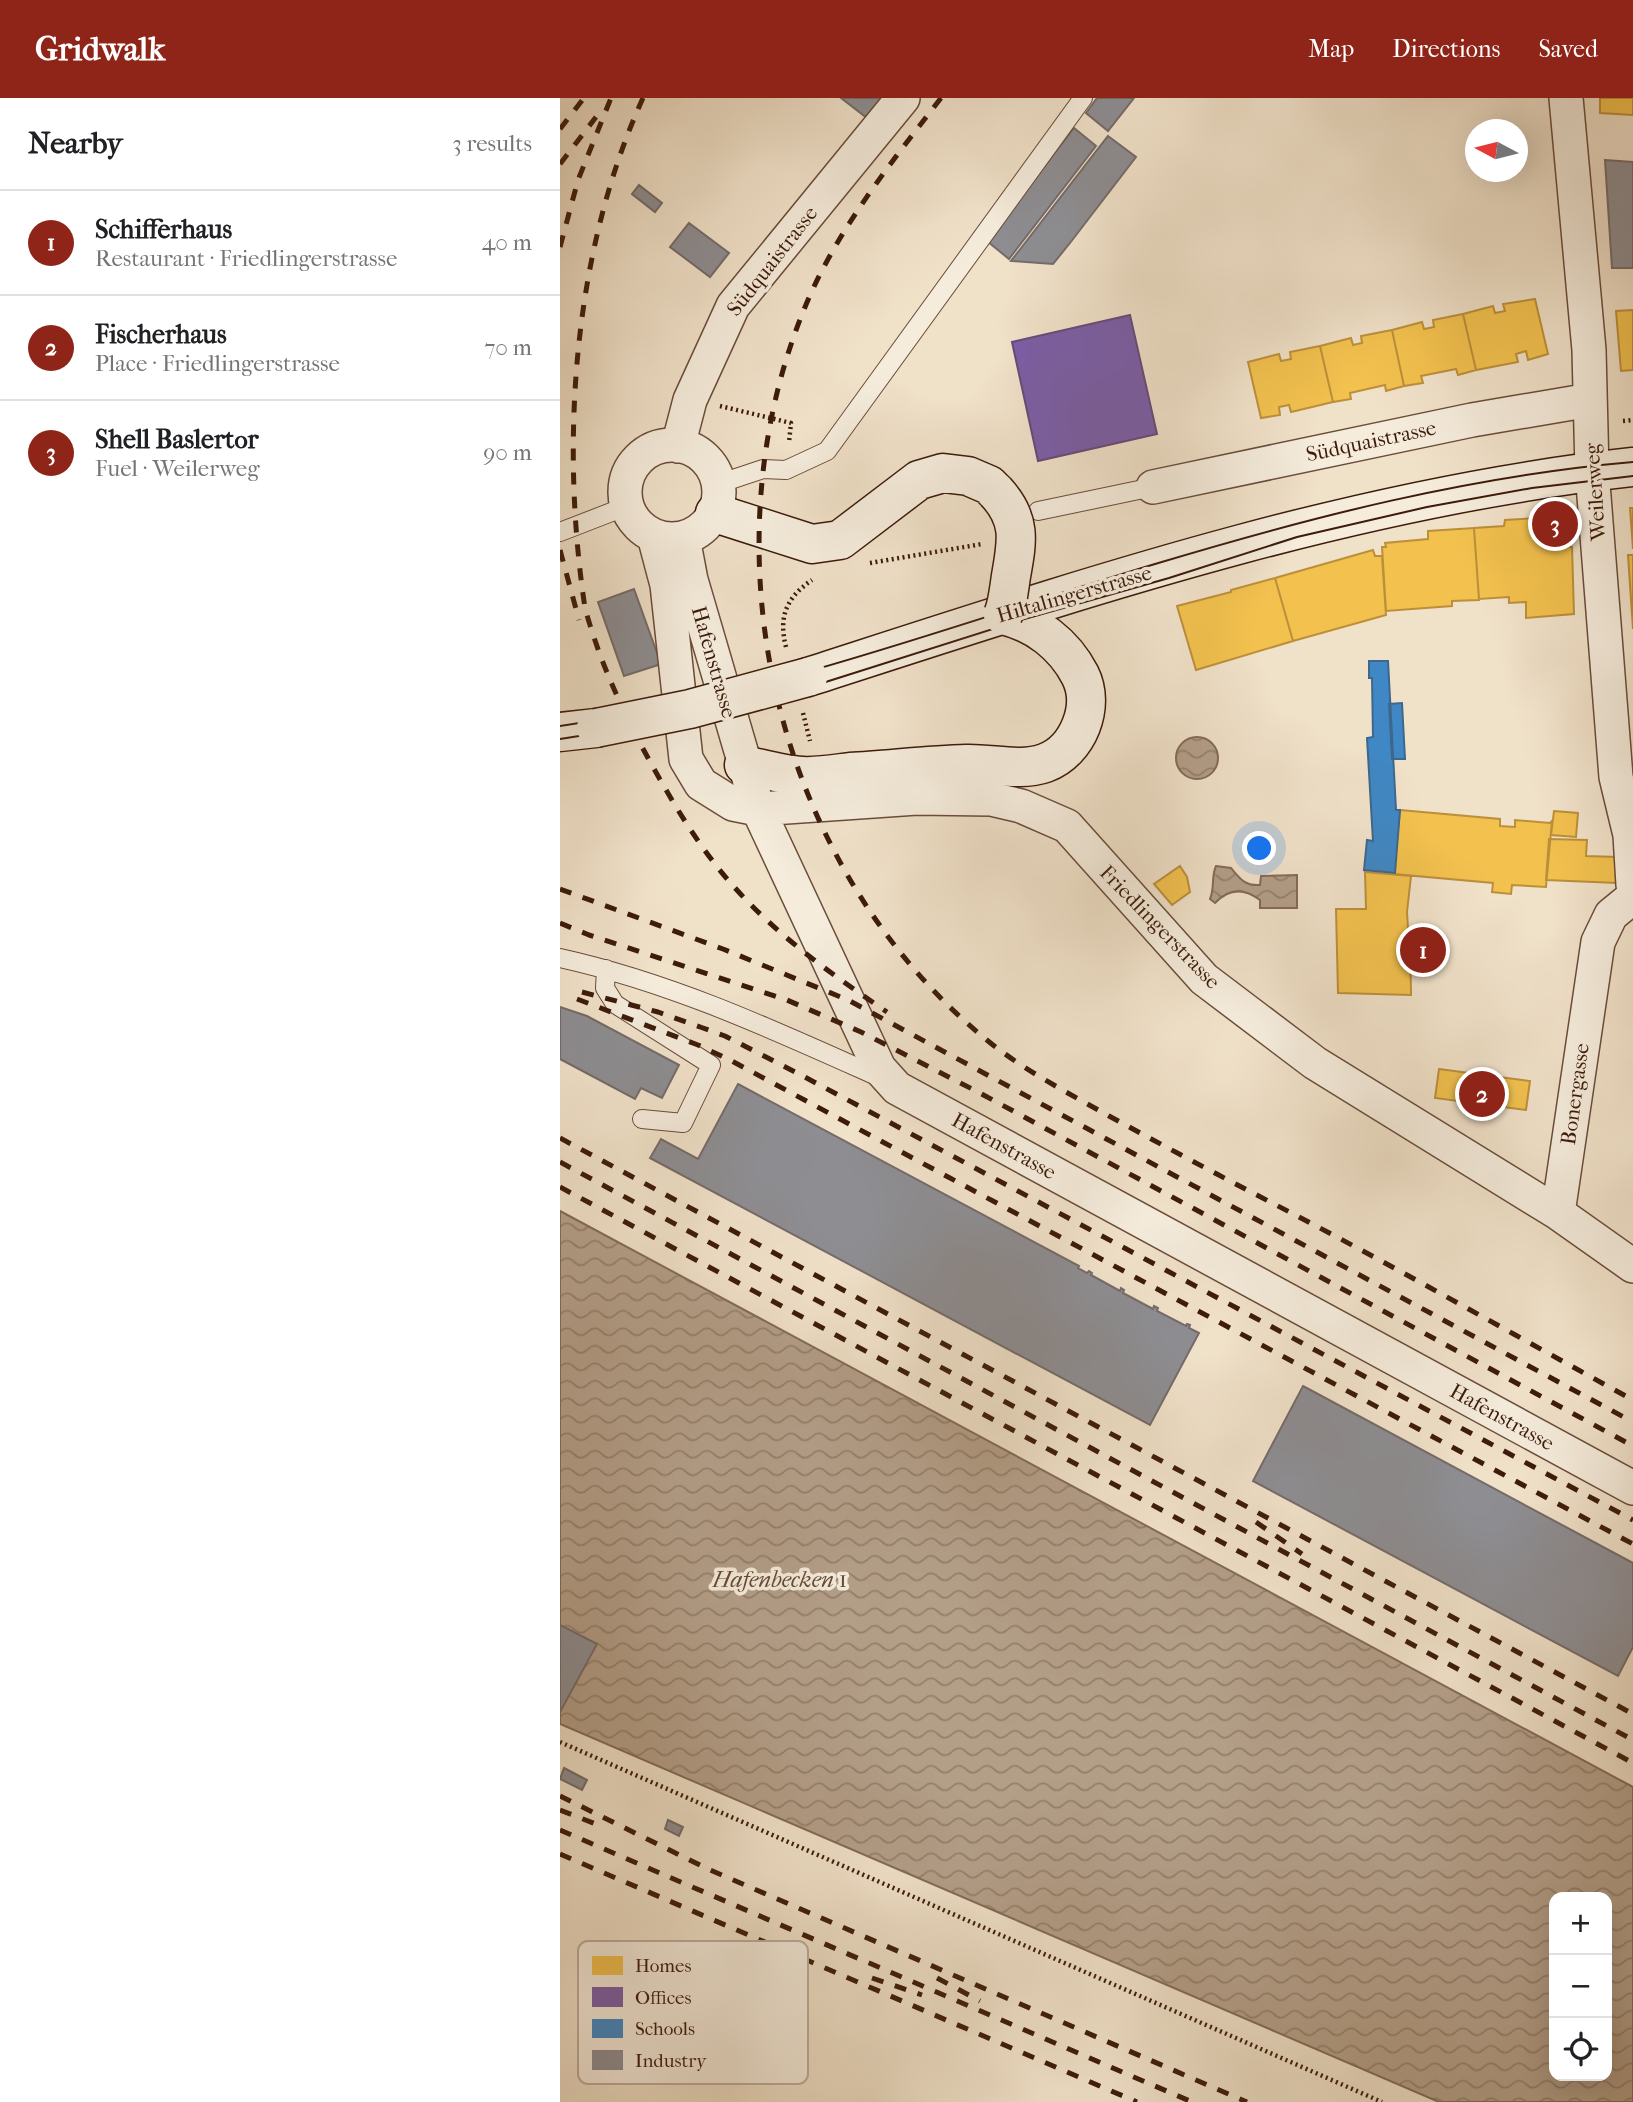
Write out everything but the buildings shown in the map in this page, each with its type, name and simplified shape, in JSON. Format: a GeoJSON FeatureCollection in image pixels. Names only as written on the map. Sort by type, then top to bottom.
{"type":"FeatureCollection","features":[{"type":"Feature","properties":{"kind":"main road","name":"Hiltalingerstrasse"},"geometry":{"type":"LineString","coordinates":[[560,732],[596,728],[690,709],[808,677],[1003,615],[1284,533],[1435,497],[1532,479],[1633,467]]}},
{"type":"Feature","properties":{"kind":"main road"},"geometry":{"type":"LineString","coordinates":[[716,498],[812,544],[840,540],[919,480],[943,473],[968,476],[989,485],[1007,504],[1017,529],[1016,554],[1003,615],[1021,620],[1057,643],[1082,678],[1086,697],[1079,729],[1065,752],[1046,762],[1027,767],[936,765],[802,776],[744,765]]}},
{"type":"Feature","properties":{"kind":"street","name":"Südquaistrasse"},"geometry":{"type":"LineString","coordinates":[[678,446],[690,400],[733,306],[903,98]]}},
{"type":"Feature","properties":{"kind":"street","name":"Weilerweg"},"geometry":{"type":"LineString","coordinates":[[1566,98],[1589,350],[1592,471],[1616,777],[1630,835],[1633,885]]}},
{"type":"Feature","properties":{"kind":"street","name":"Südquaistrasse"},"geometry":{"type":"LineString","coordinates":[[1153,487],[1472,420],[1590,400]]}},
{"type":"Feature","properties":{"kind":"street"},"geometry":{"type":"LineString","coordinates":[[665,446],[678,446],[705,458],[713,470],[716,498],[707,524],[696,533],[668,537],[642,529],[633,519],[627,506],[627,479],[632,467],[641,457],[665,446]]}},
{"type":"Feature","properties":{"kind":"street"},"geometry":{"type":"LineString","coordinates":[[668,537],[667,585],[686,760],[701,784],[733,804],[758,809]]}},
{"type":"Feature","properties":{"kind":"street","name":"Hafenstrasse"},"geometry":{"type":"LineString","coordinates":[[668,537],[691,580],[758,809],[861,1032],[888,1081],[1633,1488]]}},
{"type":"Feature","properties":{"kind":"street","name":"Friedlingerstrasse"},"geometry":{"type":"LineString","coordinates":[[758,809],[917,798],[991,800],[1021,806],[1066,826],[1204,978],[1315,1063],[1558,1213]]}},
{"type":"Feature","properties":{"kind":"street","name":"Bonergasse"},"geometry":{"type":"LineString","coordinates":[[1558,1213],[1598,942],[1611,915],[1633,897]]}},
{"type":"Feature","properties":{"kind":"street"},"geometry":{"type":"LineString","coordinates":[[1558,1213],[1633,1266]]}},
{"type":"Feature","properties":{"kind":"lane"},"geometry":{"type":"LineString","coordinates":[[716,498],[763,469],[786,470],[827,451],[1083,98]]}},
{"type":"Feature","properties":{"kind":"lane"},"geometry":{"type":"LineString","coordinates":[[1038,511],[1153,487]]}},
{"type":"Feature","properties":{"kind":"lane"},"geometry":{"type":"LineString","coordinates":[[560,532],[627,506]]}},
{"type":"Feature","properties":{"kind":"lane"},"geometry":{"type":"LineString","coordinates":[[560,958],[606,969],[715,1005],[888,1081]]}},
{"type":"Feature","properties":{"kind":"lane"},"geometry":{"type":"LineString","coordinates":[[606,969],[605,988],[615,1004],[711,1065],[683,1123],[642,1119]]}},
{"type":"Feature","properties":{"kind":"path"},"geometry":{"type":"LineString","coordinates":[[866,564],[984,543]]}},
{"type":"Feature","properties":{"kind":"path"},"geometry":{"type":"LineString","coordinates":[[560,1742],[1382,2102]]}},
{"type":"Feature","properties":{"kind":"water"},"geometry":{"type":"Polygon","coordinates":[[[1197,737],[1212,743],[1218,758],[1212,773],[1197,779],[1182,773],[1176,758],[1182,743],[1197,737]]]}},
{"type":"Feature","properties":{"kind":"water"},"geometry":{"type":"Polygon","coordinates":[[[1216,866],[1231,868],[1243,881],[1255,885],[1260,885],[1261,876],[1297,875],[1297,908],[1260,908],[1260,900],[1248,893],[1237,891],[1215,903],[1210,899],[1216,866]]]}},
{"type":"Feature","properties":{"kind":"water","name":"Hafenbecken 1"},"geometry":{"type":"Polygon","coordinates":[[[560,1211],[1633,1787],[1633,2102],[1439,2102],[560,1724],[560,1211]]]}},
{"type":"Feature","properties":{"kind":"tram line"},"geometry":{"type":"LineString","coordinates":[[560,726],[712,697],[786,678],[1155,564],[1332,515],[1511,477],[1633,462]]}},
{"type":"Feature","properties":{"kind":"tram line"},"geometry":{"type":"LineString","coordinates":[[560,739],[680,720],[791,693],[1297,537],[1427,507],[1532,488],[1633,476]]}},
{"type":"Feature","properties":{"kind":"railway"},"geometry":{"type":"LineString","coordinates":[[560,129],[584,98]]}},
{"type":"Feature","properties":{"kind":"railway"},"geometry":{"type":"LineString","coordinates":[[560,247],[578,180],[611,98]]}},
{"type":"Feature","properties":{"kind":"railway"},"geometry":{"type":"LineString","coordinates":[[643,98],[619,157],[601,219],[587,283],[578,349],[574,480],[577,545],[585,608],[606,669],[633,729],[671,799],[712,861],[753,907],[789,940],[887,1012]]}},
{"type":"Feature","properties":{"kind":"railway"},"geometry":{"type":"LineString","coordinates":[[941,98],[854,216],[811,293],[777,391],[761,494],[761,597],[778,699],[809,798],[856,890],[918,973],[993,1045],[1021,1065],[1109,1116],[1366,1252],[1633,1400]]}},
{"type":"Feature","properties":{"kind":"railway"},"geometry":{"type":"LineString","coordinates":[[560,164],[596,117]]}},
{"type":"Feature","properties":{"kind":"railway"},"geometry":{"type":"LineString","coordinates":[[560,550],[579,620]]}},
{"type":"Feature","properties":{"kind":"railway"},"geometry":{"type":"LineString","coordinates":[[560,889],[723,949],[848,1000],[1633,1422]]}},
{"type":"Feature","properties":{"kind":"railway"},"geometry":{"type":"LineString","coordinates":[[560,923],[787,1000],[861,1032],[978,1092],[1633,1446]]}},
{"type":"Feature","properties":{"kind":"railway"},"geometry":{"type":"LineString","coordinates":[[582,992],[658,1012],[725,1036],[1633,1520]]}},
{"type":"Feature","properties":{"kind":"railway"},"geometry":{"type":"LineString","coordinates":[[577,999],[728,1059],[1633,1544]]}},
{"type":"Feature","properties":{"kind":"railway"},"geometry":{"type":"LineString","coordinates":[[560,1138],[1633,1714]]}},
{"type":"Feature","properties":{"kind":"railway"},"geometry":{"type":"LineString","coordinates":[[560,1162],[1633,1740]]}},
{"type":"Feature","properties":{"kind":"railway"},"geometry":{"type":"LineString","coordinates":[[560,1187],[1633,1763]]}},
{"type":"Feature","properties":{"kind":"railway"},"geometry":{"type":"LineString","coordinates":[[1256,1522],[1302,1554]]}},
{"type":"Feature","properties":{"kind":"railway"},"geometry":{"type":"LineString","coordinates":[[560,1796],[708,1869],[1247,2102]]}},
{"type":"Feature","properties":{"kind":"railway"},"geometry":{"type":"LineString","coordinates":[[560,1810],[601,1826]]}},
{"type":"Feature","properties":{"kind":"railway"},"geometry":{"type":"LineString","coordinates":[[560,1830],[1192,2102]]}},
{"type":"Feature","properties":{"kind":"railway"},"geometry":{"type":"LineString","coordinates":[[560,1854],[762,1941]]}},
{"type":"Feature","properties":{"kind":"railway"},"geometry":{"type":"LineString","coordinates":[[808,1961],[1137,2102]]}},
{"type":"Feature","properties":{"kind":"railway"},"geometry":{"type":"LineString","coordinates":[[872,1978],[922,1995]]}},
{"type":"Feature","properties":{"kind":"railway"},"geometry":{"type":"LineString","coordinates":[[937,1978],[980,2001]]}},
{"type":"Feature","properties":{"kind":"place","name":"Shell Baslertor"},"geometry":{"type":"Point","coordinates":[1555,524]}},
{"type":"Feature","properties":{"kind":"place","name":"Schifferhaus"},"geometry":{"type":"Point","coordinates":[1423,950]}},
{"type":"Feature","properties":{"kind":"place","name":"Fischerhaus"},"geometry":{"type":"Point","coordinates":[1482,1094]}}]}
